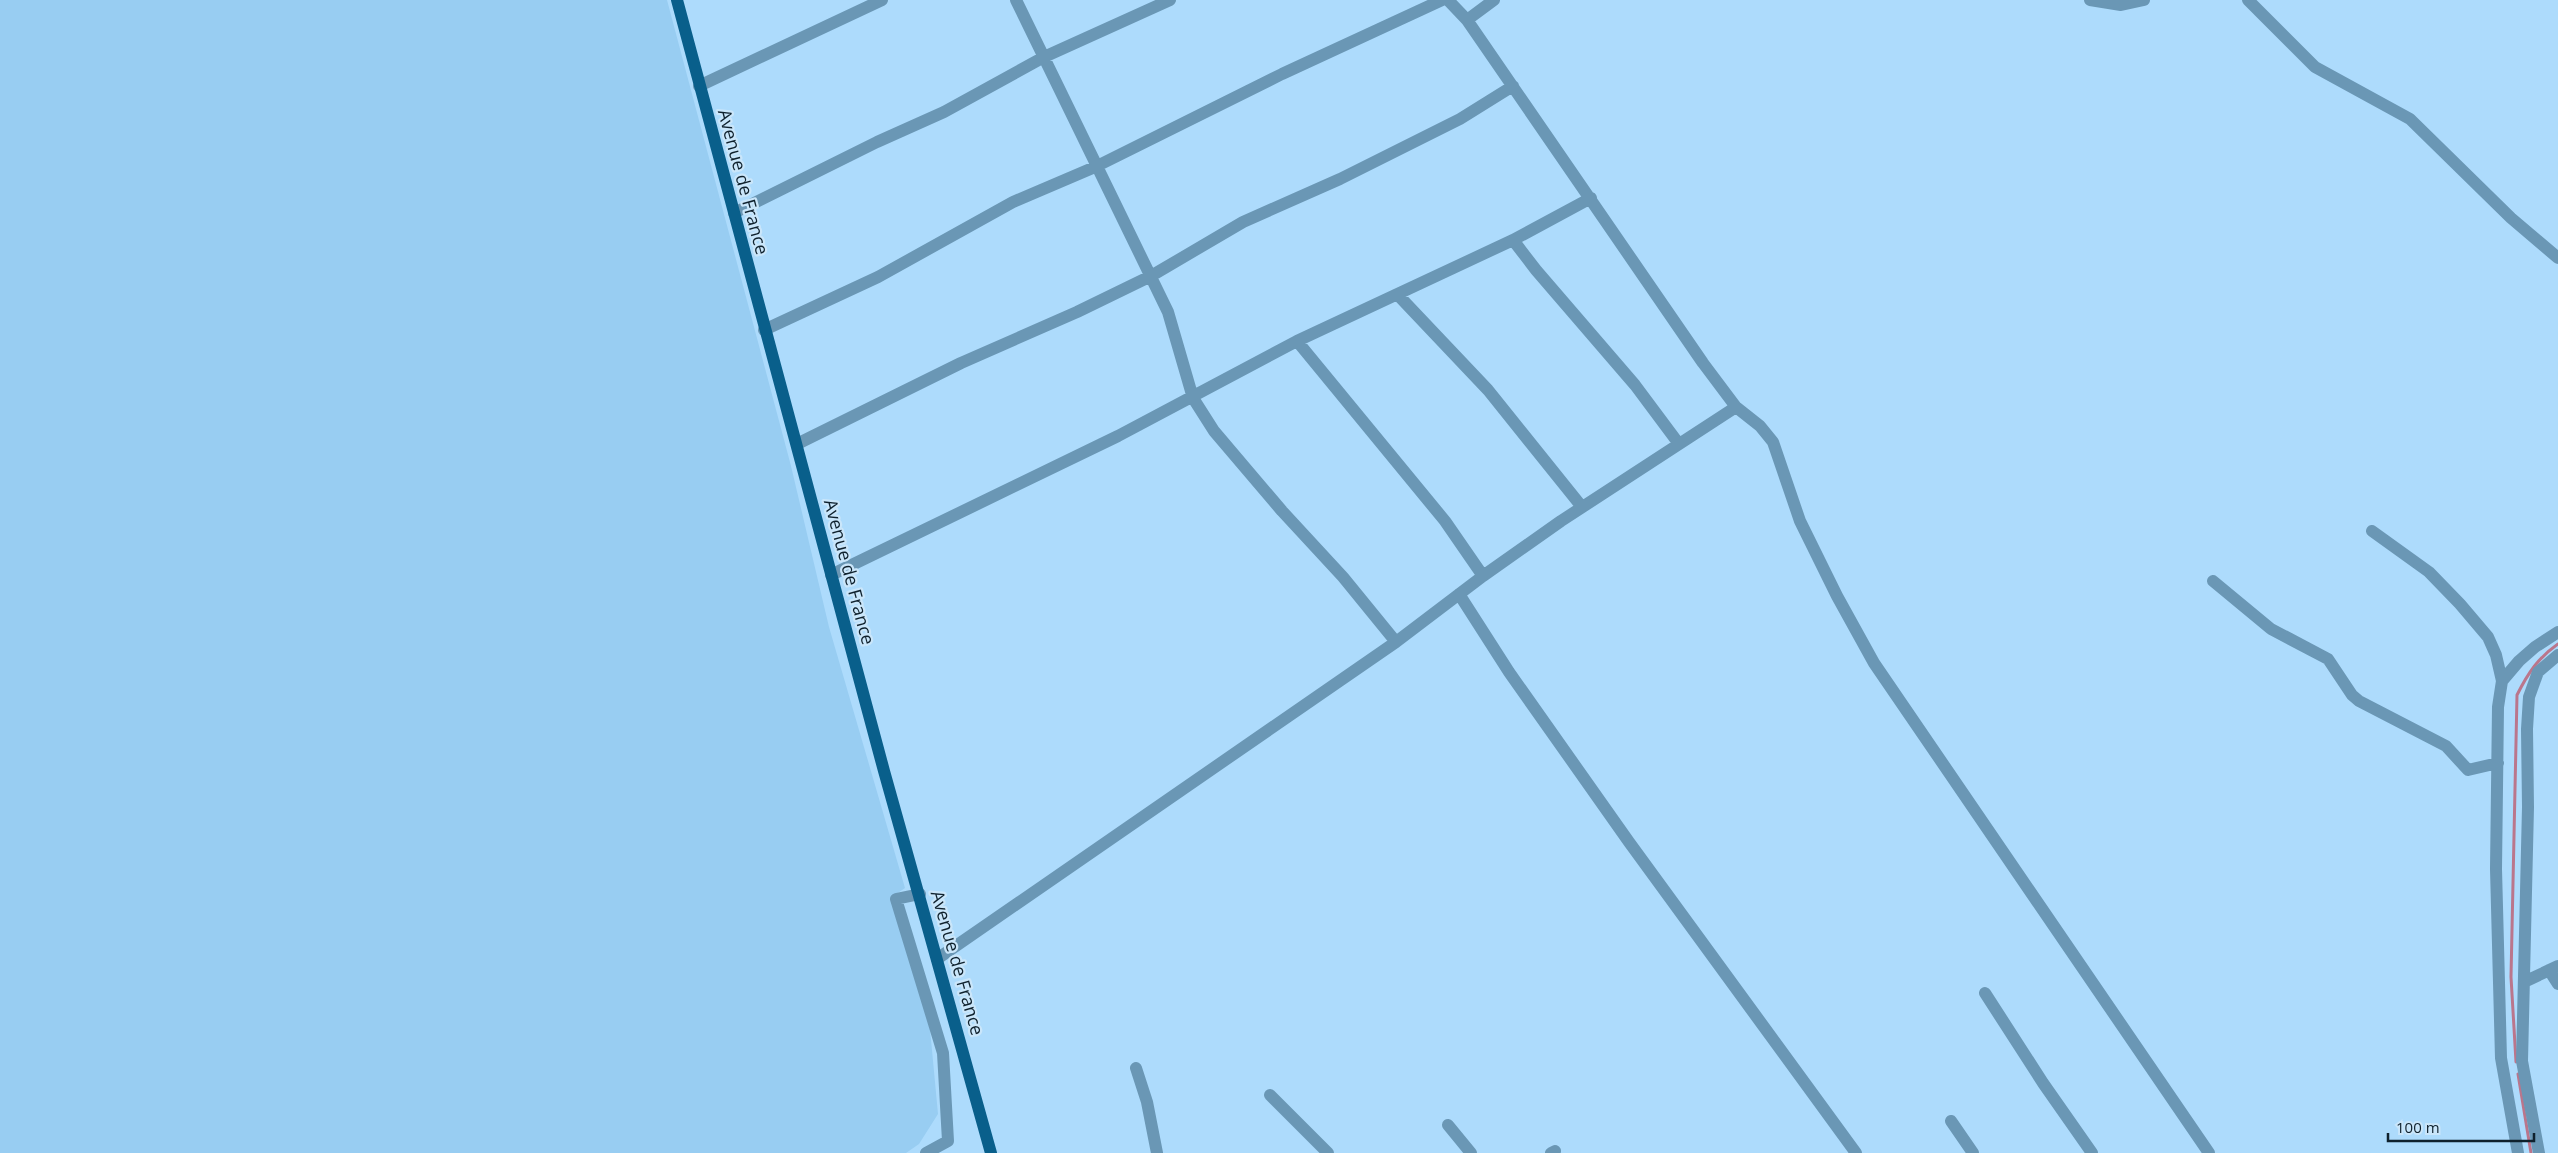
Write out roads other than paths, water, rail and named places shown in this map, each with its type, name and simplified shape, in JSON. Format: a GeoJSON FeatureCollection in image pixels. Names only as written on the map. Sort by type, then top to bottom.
{"type":"FeatureCollection","features":[{"type":"Feature","properties":{"kind":"main road","name":"Avenue de France"},"geometry":{"type":"LineString","coordinates":[[677,0],[764,330],[797,444],[831,575],[991,1153]]}},
{"type":"Feature","properties":{"kind":"street"},"geometry":{"type":"LineString","coordinates":[[699,86],[882,0]]}},
{"type":"Feature","properties":{"kind":"street"},"geometry":{"type":"LineString","coordinates":[[1016,0],[1095,167],[1151,276],[1170,318],[1193,398],[1214,431],[1282,511],[1343,577],[1396,642]]}},
{"type":"Feature","properties":{"kind":"street"},"geometry":{"type":"LineString","coordinates":[[734,213],[878,142],[944,112],[1044,57],[1170,0]]}},
{"type":"Feature","properties":{"kind":"street"},"geometry":{"type":"LineString","coordinates":[[764,330],[878,277],[1013,202],[1095,167],[1282,74],[1442,0]]}},
{"type":"Feature","properties":{"kind":"street"},"geometry":{"type":"LineString","coordinates":[[1448,0],[1467,20],[1591,198],[1667,312],[1736,407],[1760,426],[1773,442],[1800,521],[1837,596],[1879,670],[2209,1153]]}},
{"type":"Feature","properties":{"kind":"street"},"geometry":{"type":"LineString","coordinates":[[1467,20],[1494,0]]}},
{"type":"Feature","properties":{"kind":"street"},"geometry":{"type":"LineString","coordinates":[[2090,0],[2121,5],[2144,0]]}},
{"type":"Feature","properties":{"kind":"street"},"geometry":{"type":"LineString","coordinates":[[2248,0],[2315,67],[2410,119],[2510,218],[2558,258]]}},
{"type":"Feature","properties":{"kind":"street"},"geometry":{"type":"LineString","coordinates":[[797,444],[961,362],[1077,312],[1151,276],[1243,222],[1340,179],[1460,120],[1513,86]]}},
{"type":"Feature","properties":{"kind":"street"},"geometry":{"type":"LineString","coordinates":[[831,575],[1193,398],[1297,341],[1398,296],[1513,240],[1591,198]]}},
{"type":"Feature","properties":{"kind":"street"},"geometry":{"type":"LineString","coordinates":[[1513,240],[1594,339],[1635,384],[1678,444]]}},
{"type":"Feature","properties":{"kind":"street"},"geometry":{"type":"LineString","coordinates":[[1398,296],[1488,390],[1582,507]]}},
{"type":"Feature","properties":{"kind":"street"},"geometry":{"type":"LineString","coordinates":[[1297,341],[1445,521],[1483,576]]}},
{"type":"Feature","properties":{"kind":"street"},"geometry":{"type":"LineString","coordinates":[[937,959],[1396,642],[1483,576],[1582,507],[1736,407]]}},
{"type":"Feature","properties":{"kind":"street"},"geometry":{"type":"LineString","coordinates":[[2372,531],[2429,572],[2460,604],[2488,638],[2496,655],[2502,681],[2498,708],[2496,869],[2501,1058],[2518,1153]]}},
{"type":"Feature","properties":{"kind":"street"},"geometry":{"type":"LineString","coordinates":[[2214,581],[2271,629],[2328,659],[2352,695],[2359,701],[2446,746],[2468,770],[2498,763]]}},
{"type":"Feature","properties":{"kind":"street"},"geometry":{"type":"LineString","coordinates":[[1459,594],[1509,672],[1623,834],[1856,1153]]}},
{"type":"Feature","properties":{"kind":"street"},"geometry":{"type":"LineString","coordinates":[[2502,681],[2535,646],[2558,632]]}},
{"type":"Feature","properties":{"kind":"street"},"geometry":{"type":"LineString","coordinates":[[2539,1153],[2522,1062],[2529,697],[2538,672],[2558,656]]}},
{"type":"Feature","properties":{"kind":"street"},"geometry":{"type":"LineString","coordinates":[[920,894],[896,899],[943,1053],[949,1147],[926,1153]]}},
{"type":"Feature","properties":{"kind":"street"},"geometry":{"type":"LineString","coordinates":[[2524,982],[2554,968],[2558,984]]}},
{"type":"Feature","properties":{"kind":"street"},"geometry":{"type":"LineString","coordinates":[[1984,993],[2092,1153]]}},
{"type":"Feature","properties":{"kind":"street"},"geometry":{"type":"LineString","coordinates":[[1136,1068],[1147,1102],[1156,1153]]}},
{"type":"Feature","properties":{"kind":"street"},"geometry":{"type":"LineString","coordinates":[[1270,1095],[1328,1153]]}},
{"type":"Feature","properties":{"kind":"street"},"geometry":{"type":"LineString","coordinates":[[1951,1121],[1973,1153]]}},
{"type":"Feature","properties":{"kind":"street"},"geometry":{"type":"LineString","coordinates":[[1448,1125],[1463,1151]]}},
{"type":"Feature","properties":{"kind":"waterway"},"geometry":{"type":"LineString","coordinates":[[2516,1062],[2511,977],[2517,695],[2534,666],[2558,644]]}},
{"type":"Feature","properties":{"kind":"waterway"},"geometry":{"type":"LineString","coordinates":[[2518,1074],[2531,1153]]}}]}
